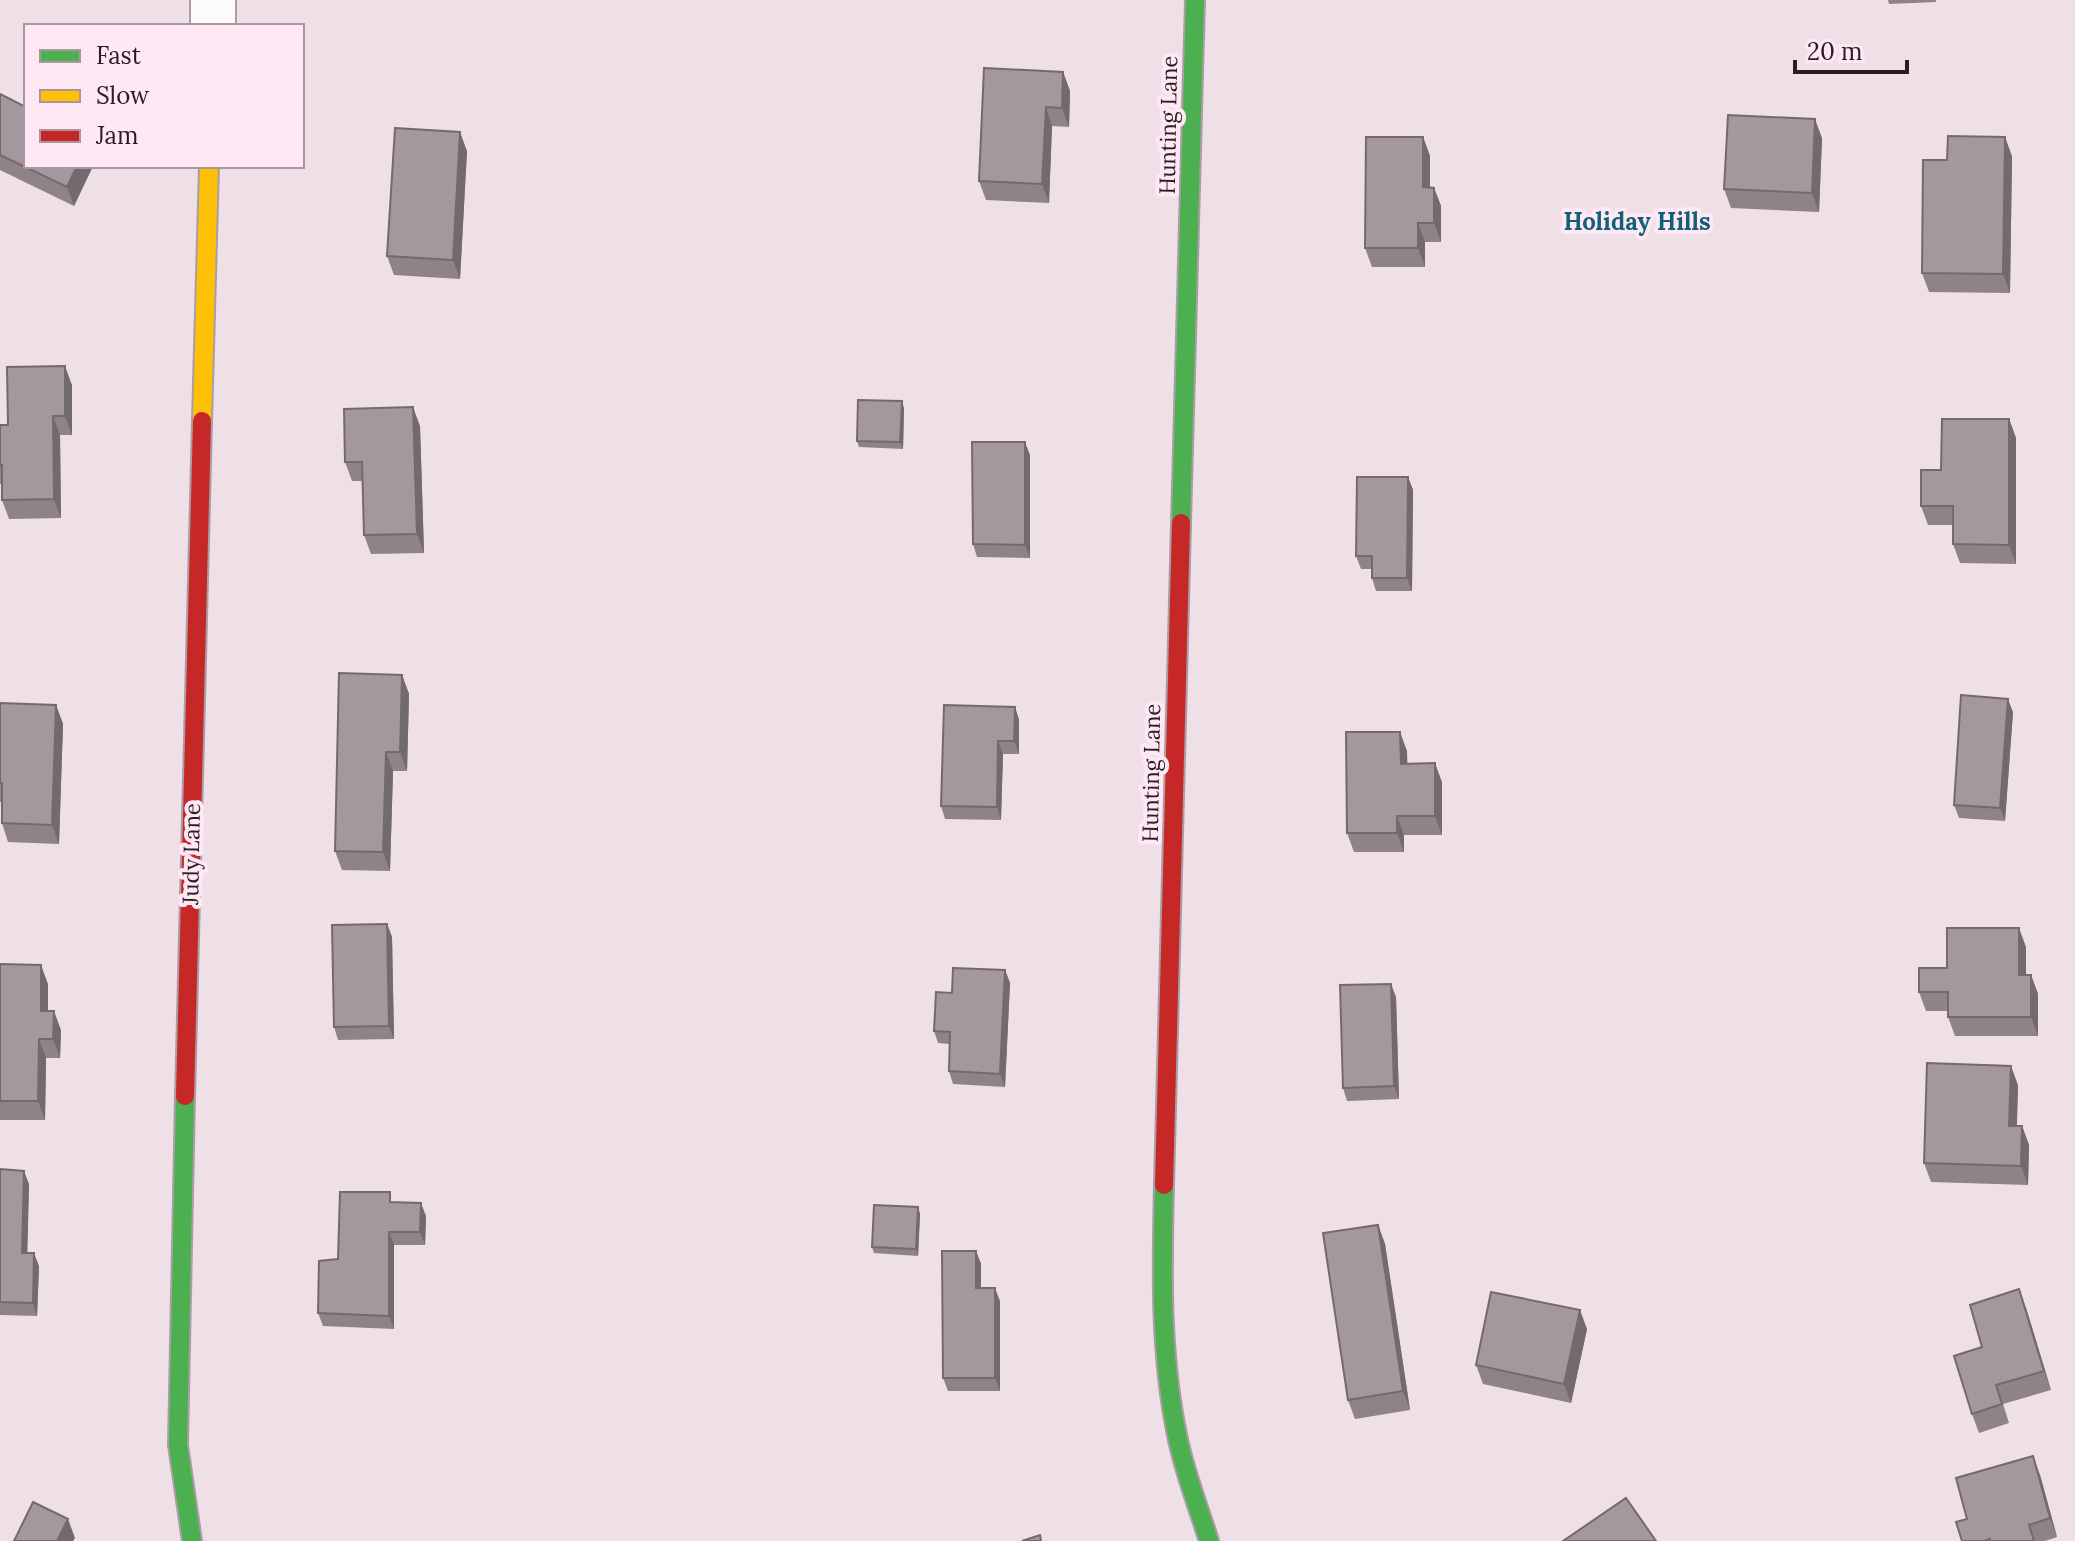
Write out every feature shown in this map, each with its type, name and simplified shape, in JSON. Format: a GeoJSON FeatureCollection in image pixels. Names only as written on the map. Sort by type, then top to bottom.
{"type":"FeatureCollection","features":[{"type":"Feature","properties":{"kind":"street"},"geometry":{"type":"LineString","coordinates":[[213,0],[213,24]]}},
{"type":"Feature","properties":{"kind":"street","name":"Hunting Lane"},"geometry":{"type":"LineString","coordinates":[[1195,0],[1161,1302],[1166,1369],[1177,1438],[1209,1541]]}},
{"type":"Feature","properties":{"kind":"street","name":"Judy Lane"},"geometry":{"type":"LineString","coordinates":[[192,1541],[178,1445],[178,1378],[209,168]]}},
{"type":"Feature","properties":{"kind":"building"},"geometry":{"type":"Polygon","coordinates":[[[984,68],[1063,72],[1062,108],[1046,107],[1042,184],[979,181],[984,68]]]}},
{"type":"Feature","properties":{"kind":"building"},"geometry":{"type":"Polygon","coordinates":[[[0,94],[24,106],[24,166],[0,155],[0,94]]]}},
{"type":"Feature","properties":{"kind":"building"},"geometry":{"type":"Polygon","coordinates":[[[1728,115],[1815,119],[1812,193],[1724,189],[1728,115]]]}},
{"type":"Feature","properties":{"kind":"building"},"geometry":{"type":"Polygon","coordinates":[[[395,128],[460,132],[453,260],[387,256],[395,128]]]}},
{"type":"Feature","properties":{"kind":"building"},"geometry":{"type":"Polygon","coordinates":[[[1948,136],[2005,137],[2003,274],[1922,273],[1923,160],[1947,160],[1948,136]]]}},
{"type":"Feature","properties":{"kind":"building"},"geometry":{"type":"Polygon","coordinates":[[[1366,137],[1423,137],[1423,187],[1434,188],[1434,223],[1418,223],[1418,248],[1365,248],[1366,137]]]}},
{"type":"Feature","properties":{"kind":"building"},"geometry":{"type":"Polygon","coordinates":[[[27,168],[76,168],[67,187],[27,168]]]}},
{"type":"Feature","properties":{"kind":"building"},"geometry":{"type":"Polygon","coordinates":[[[65,366],[65,416],[53,416],[54,499],[2,500],[0,425],[8,425],[7,367],[65,366]]]}},
{"type":"Feature","properties":{"kind":"building"},"geometry":{"type":"Polygon","coordinates":[[[858,400],[902,401],[900,442],[857,441],[858,400]]]}},
{"type":"Feature","properties":{"kind":"building"},"geometry":{"type":"Polygon","coordinates":[[[413,407],[417,534],[364,535],[362,462],[345,462],[344,409],[413,407]]]}},
{"type":"Feature","properties":{"kind":"building"},"geometry":{"type":"Polygon","coordinates":[[[1942,419],[2009,419],[2009,545],[1953,544],[1953,506],[1921,506],[1921,470],[1941,470],[1942,419]]]}},
{"type":"Feature","properties":{"kind":"building"},"geometry":{"type":"Polygon","coordinates":[[[972,442],[1025,442],[1025,545],[973,544],[972,442]]]}},
{"type":"Feature","properties":{"kind":"building"},"geometry":{"type":"Polygon","coordinates":[[[1357,477],[1408,477],[1407,578],[1372,578],[1372,556],[1356,556],[1357,477]]]}},
{"type":"Feature","properties":{"kind":"building"},"geometry":{"type":"Polygon","coordinates":[[[339,673],[402,675],[400,752],[386,752],[383,852],[335,851],[339,673]]]}},
{"type":"Feature","properties":{"kind":"building"},"geometry":{"type":"Polygon","coordinates":[[[1961,695],[2008,699],[2000,808],[1954,805],[1961,695]]]}},
{"type":"Feature","properties":{"kind":"building"},"geometry":{"type":"Polygon","coordinates":[[[0,703],[56,705],[52,825],[2,823],[0,703]]]}},
{"type":"Feature","properties":{"kind":"building"},"geometry":{"type":"Polygon","coordinates":[[[944,705],[1015,707],[1014,741],[998,741],[997,807],[941,806],[944,705]]]}},
{"type":"Feature","properties":{"kind":"building"},"geometry":{"type":"Polygon","coordinates":[[[1346,732],[1400,732],[1401,764],[1435,763],[1435,816],[1397,816],[1397,833],[1347,833],[1346,732]]]}},
{"type":"Feature","properties":{"kind":"building"},"geometry":{"type":"Polygon","coordinates":[[[387,924],[389,1026],[334,1027],[332,925],[387,924]]]}},
{"type":"Feature","properties":{"kind":"building"},"geometry":{"type":"Polygon","coordinates":[[[1947,928],[2019,928],[2019,975],[2031,975],[2031,1017],[1948,1017],[1948,992],[1919,992],[1919,968],[1947,968],[1947,928]]]}},
{"type":"Feature","properties":{"kind":"building"},"geometry":{"type":"Polygon","coordinates":[[[0,964],[41,965],[41,1011],[54,1011],[53,1039],[39,1039],[38,1101],[0,1101],[0,964]]]}},
{"type":"Feature","properties":{"kind":"building"},"geometry":{"type":"Polygon","coordinates":[[[953,968],[1005,970],[1000,1074],[949,1071],[950,1032],[934,1031],[936,992],[952,993],[953,968]]]}},
{"type":"Feature","properties":{"kind":"building"},"geometry":{"type":"Polygon","coordinates":[[[1391,984],[1394,1086],[1343,1088],[1340,985],[1391,984]]]}},
{"type":"Feature","properties":{"kind":"building"},"geometry":{"type":"Polygon","coordinates":[[[1927,1063],[2011,1066],[2009,1126],[2022,1126],[2021,1166],[1924,1163],[1927,1063]]]}},
{"type":"Feature","properties":{"kind":"building"},"geometry":{"type":"Polygon","coordinates":[[[0,1169],[24,1171],[22,1253],[34,1253],[33,1303],[0,1302],[0,1169]]]}},
{"type":"Feature","properties":{"kind":"building"},"geometry":{"type":"Polygon","coordinates":[[[340,1192],[390,1192],[390,1202],[421,1203],[420,1232],[389,1232],[389,1316],[318,1313],[319,1261],[338,1259],[340,1192]]]}},
{"type":"Feature","properties":{"kind":"building"},"geometry":{"type":"Polygon","coordinates":[[[874,1205],[918,1207],[916,1249],[872,1247],[874,1205]]]}},
{"type":"Feature","properties":{"kind":"building"},"geometry":{"type":"Polygon","coordinates":[[[1378,1225],[1403,1391],[1348,1400],[1323,1233],[1378,1225]]]}},
{"type":"Feature","properties":{"kind":"building"},"geometry":{"type":"Polygon","coordinates":[[[942,1251],[976,1251],[976,1288],[995,1288],[995,1378],[943,1378],[942,1251]]]}},
{"type":"Feature","properties":{"kind":"building"},"geometry":{"type":"Polygon","coordinates":[[[2019,1289],[2044,1371],[1996,1385],[2002,1404],[1972,1414],[1954,1356],[1982,1347],[1970,1305],[2019,1289]]]}},
{"type":"Feature","properties":{"kind":"building"},"geometry":{"type":"Polygon","coordinates":[[[1491,1292],[1580,1310],[1564,1384],[1476,1365],[1491,1292]]]}},
{"type":"Feature","properties":{"kind":"building"},"geometry":{"type":"Polygon","coordinates":[[[2033,1456],[2050,1518],[2029,1525],[2034,1541],[1962,1541],[1956,1522],[1967,1519],[1956,1478],[2033,1456]]]}},
{"type":"Feature","properties":{"kind":"building"},"geometry":{"type":"Polygon","coordinates":[[[1626,1498],[1656,1541],[1563,1541],[1626,1498]]]}},
{"type":"Feature","properties":{"kind":"building"},"geometry":{"type":"Polygon","coordinates":[[[33,1502],[68,1519],[57,1541],[14,1541],[33,1502]]]}},
{"type":"Feature","properties":{"kind":"building"},"geometry":{"type":"Polygon","coordinates":[[[1040,1535],[1041,1541],[1022,1541],[1040,1535]]]}},
{"type":"Feature","properties":{"kind":"traffic: fast"},"geometry":{"type":"LineString","coordinates":[[1181,523],[1195,0]]}},
{"type":"Feature","properties":{"kind":"traffic: fast"},"geometry":{"type":"LineString","coordinates":[[185,1096],[178,1445],[192,1541]]}},
{"type":"Feature","properties":{"kind":"traffic: fast"},"geometry":{"type":"LineString","coordinates":[[1164,1185],[1165,1342],[1171,1404],[1187,1475],[1209,1541]]}},
{"type":"Feature","properties":{"kind":"traffic: slow"},"geometry":{"type":"LineString","coordinates":[[202,421],[209,168]]}},
{"type":"Feature","properties":{"kind":"traffic: jam"},"geometry":{"type":"LineString","coordinates":[[185,1096],[202,421]]}},
{"type":"Feature","properties":{"kind":"traffic: jam"},"geometry":{"type":"LineString","coordinates":[[1164,1185],[1181,523]]}},
{"type":"Feature","properties":{"kind":"district","name":"Holiday Hills"},"geometry":{"type":"Point","coordinates":[1637,222]}}]}
